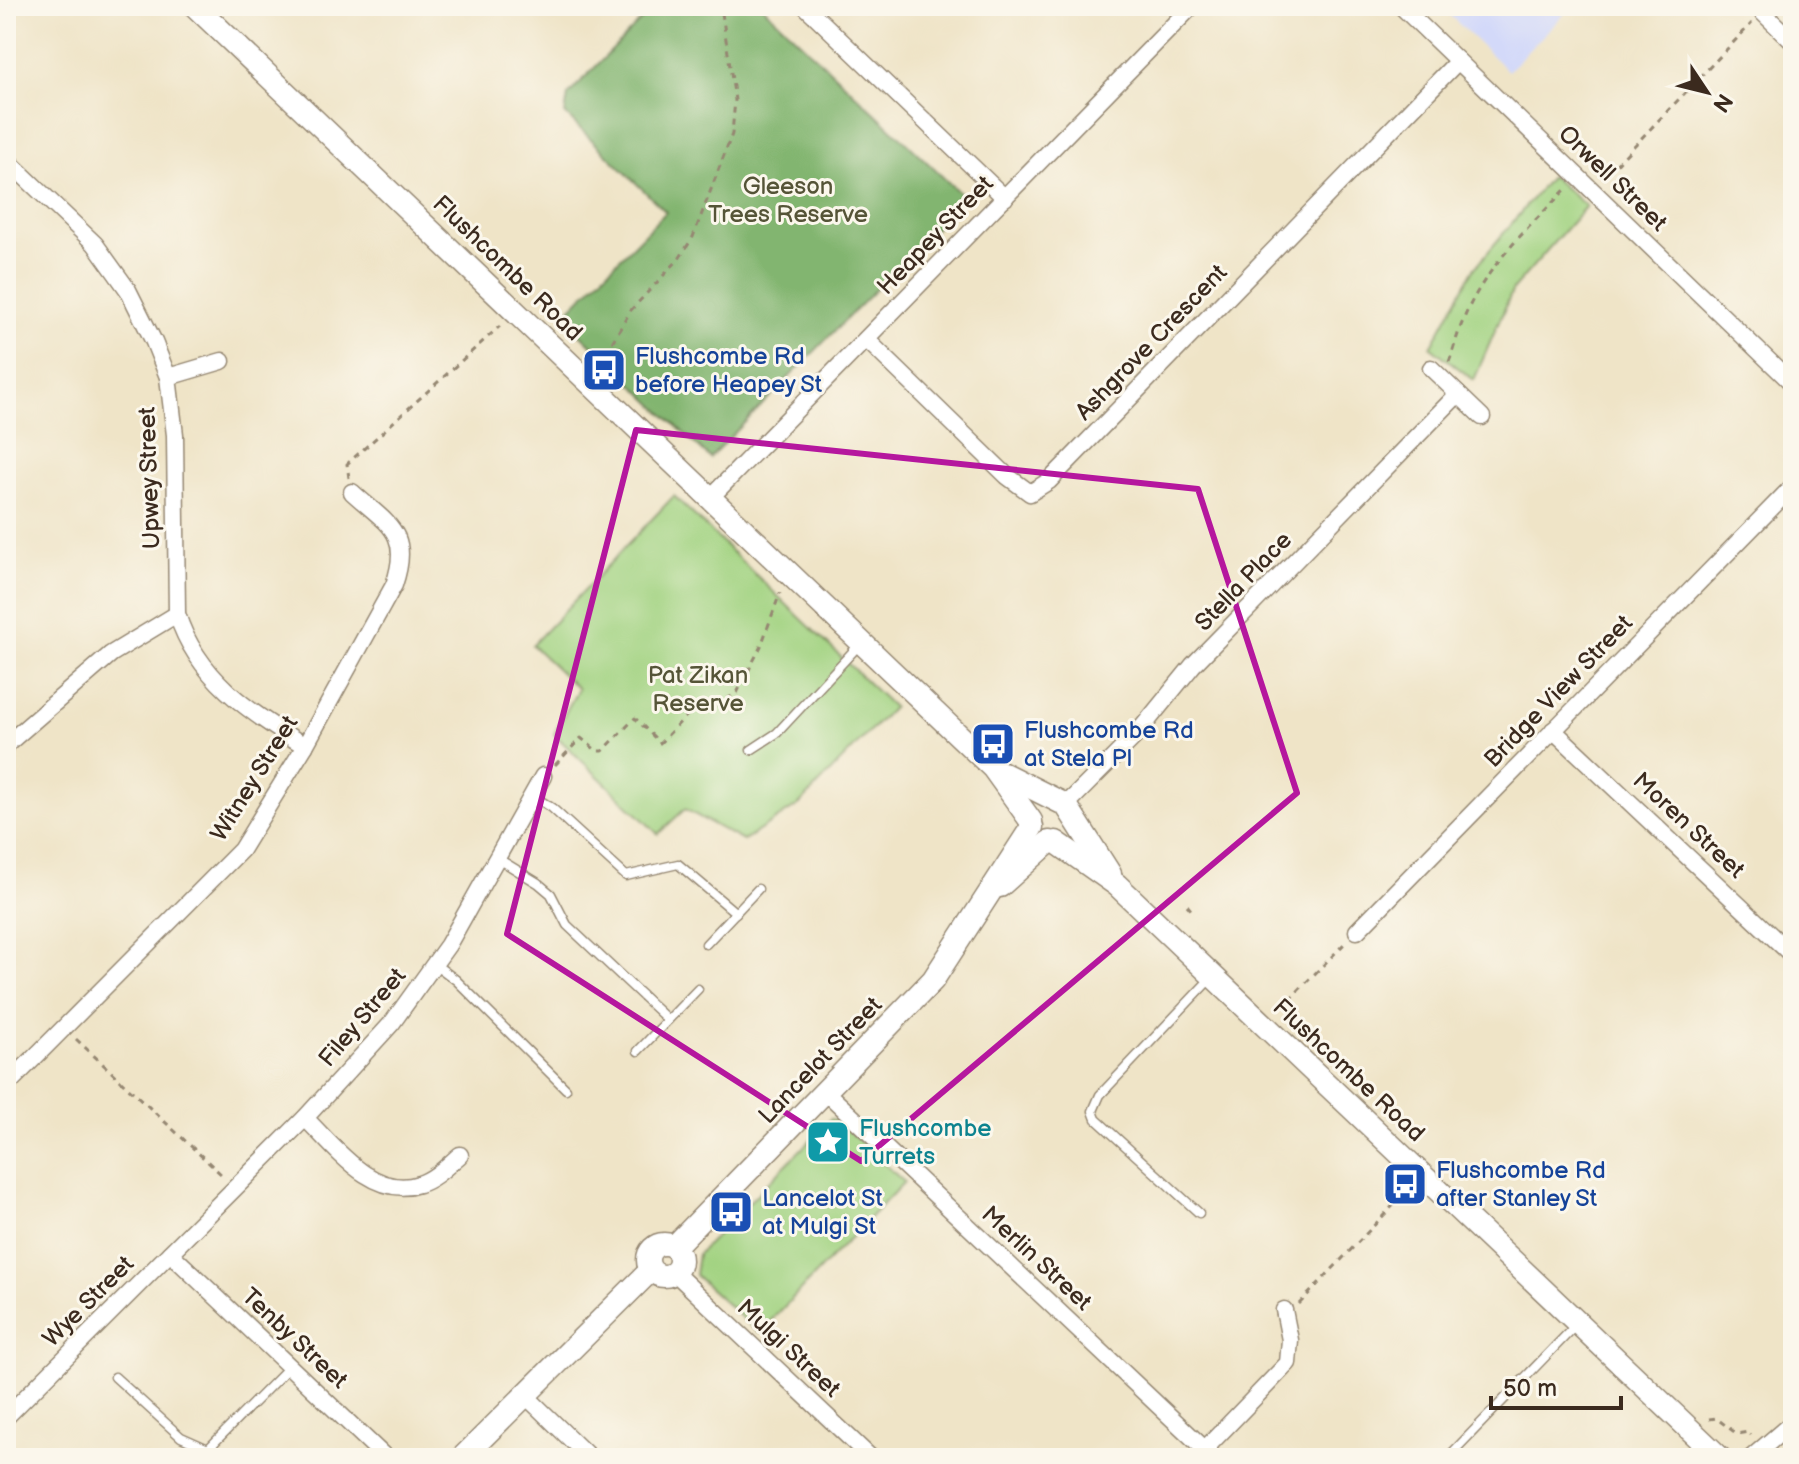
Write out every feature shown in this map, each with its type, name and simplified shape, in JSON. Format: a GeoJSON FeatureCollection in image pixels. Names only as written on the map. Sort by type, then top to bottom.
{"type":"FeatureCollection","features":[{"type":"Feature","properties":{"kind":"street","name":"Flushcombe Road"},"geometry":{"type":"LineString","coordinates":[[195,6],[993,768],[1032,824]]}},
{"type":"Feature","properties":{"kind":"street"},"geometry":{"type":"LineString","coordinates":[[805,6],[1005,198]]}},
{"type":"Feature","properties":{"kind":"street","name":"Heapey Street"},"geometry":{"type":"LineString","coordinates":[[711,497],[1192,6]]}},
{"type":"Feature","properties":{"kind":"street","name":"Orwell Street"},"geometry":{"type":"LineString","coordinates":[[1401,6],[1793,384]]}},
{"type":"Feature","properties":{"kind":"street"},"geometry":{"type":"LineString","coordinates":[[1758,8],[1793,42]]}},
{"type":"Feature","properties":{"kind":"street","name":"Ashgrove Crescent"},"geometry":{"type":"LineString","coordinates":[[867,340],[1007,476],[1030,493],[1049,481],[1458,61]]}},
{"type":"Feature","properties":{"kind":"street","name":"Upwey Street"},"geometry":{"type":"LineString","coordinates":[[6,159],[95,244],[128,290],[168,377],[175,435],[177,614],[183,633],[204,668],[246,710],[305,746]]}},
{"type":"Feature","properties":{"kind":"street"},"geometry":{"type":"LineString","coordinates":[[168,377],[222,361]]}},
{"type":"Feature","properties":{"kind":"street"},"geometry":{"type":"LineString","coordinates":[[1437,374],[1482,417]]}},
{"type":"Feature","properties":{"kind":"street","name":"Stella Place"},"geometry":{"type":"LineString","coordinates":[[1066,808],[1142,728],[1193,665],[1458,394]]}},
{"type":"Feature","properties":{"kind":"street","name":"Bridge View Street"},"geometry":{"type":"LineString","coordinates":[[1357,931],[1793,486]]}},
{"type":"Feature","properties":{"kind":"street","name":"Witney Street"},"geometry":{"type":"LineString","coordinates":[[6,1086],[241,850],[305,746],[394,585],[402,563],[401,544],[389,526],[352,492]]}},
{"type":"Feature","properties":{"kind":"street"},"geometry":{"type":"LineString","coordinates":[[6,745],[111,654],[177,614]]}},
{"type":"Feature","properties":{"kind":"street","name":"Moren Street"},"geometry":{"type":"LineString","coordinates":[[1553,730],[1793,956]]}},
{"type":"Feature","properties":{"kind":"street","name":"Flushcombe Road"},"geometry":{"type":"LineString","coordinates":[[993,768],[1066,808],[1117,885]]}},
{"type":"Feature","properties":{"kind":"street","name":"Filey Street"},"geometry":{"type":"LineString","coordinates":[[170,1253],[377,1041],[436,965],[543,776]]}},
{"type":"Feature","properties":{"kind":"street"},"geometry":{"type":"LineString","coordinates":[[1039,804],[1066,808],[1071,831],[1053,842],[1038,837],[1032,824],[1039,804]]}},
{"type":"Feature","properties":{"kind":"street","name":"Lancelot Street"},"geometry":{"type":"LineString","coordinates":[[674,1247],[933,980],[1032,824]]}},
{"type":"Feature","properties":{"kind":"street","name":"Flushcombe Road"},"geometry":{"type":"LineString","coordinates":[[1053,842],[1117,885],[1720,1458]]}},
{"type":"Feature","properties":{"kind":"street","name":"Lancelot Street"},"geometry":{"type":"LineString","coordinates":[[987,897],[1053,842]]}},
{"type":"Feature","properties":{"kind":"street","name":"Merlin Street"},"geometry":{"type":"LineString","coordinates":[[826,1092],[1210,1454]]}},
{"type":"Feature","properties":{"kind":"street"},"geometry":{"type":"LineString","coordinates":[[305,1118],[358,1169],[387,1185],[419,1185],[460,1155]]}},
{"type":"Feature","properties":{"kind":"street"},"geometry":{"type":"LineString","coordinates":[[661,1244],[674,1247],[681,1259],[675,1273],[659,1276],[651,1270],[648,1260],[652,1250],[661,1244]]}},
{"type":"Feature","properties":{"kind":"street","name":"Tenby Street"},"geometry":{"type":"LineString","coordinates":[[170,1253],[386,1458]]}},
{"type":"Feature","properties":{"kind":"street","name":"Wye Street"},"geometry":{"type":"LineString","coordinates":[[6,1417],[170,1253]]}},
{"type":"Feature","properties":{"kind":"street"},"geometry":{"type":"LineString","coordinates":[[462,1458],[651,1270]]}},
{"type":"Feature","properties":{"kind":"street","name":"Mulgi Street"},"geometry":{"type":"LineString","coordinates":[[675,1273],[871,1458]]}},
{"type":"Feature","properties":{"kind":"street"},"geometry":{"type":"LineString","coordinates":[[1210,1454],[1288,1363],[1290,1340],[1284,1310]]}},
{"type":"Feature","properties":{"kind":"street"},"geometry":{"type":"LineString","coordinates":[[525,1395],[590,1458]]}},
{"type":"Feature","properties":{"kind":"street"},"geometry":{"type":"LineString","coordinates":[[1751,1458],[1793,1422]]}},
{"type":"Feature","properties":{"kind":"lane"},"geometry":{"type":"LineString","coordinates":[[751,750],[777,733],[863,642]]}},
{"type":"Feature","properties":{"kind":"lane"},"geometry":{"type":"LineString","coordinates":[[532,795],[552,808],[626,876],[678,864],[736,913]]}},
{"type":"Feature","properties":{"kind":"lane"},"geometry":{"type":"LineString","coordinates":[[497,858],[551,894],[567,925],[668,1020]]}},
{"type":"Feature","properties":{"kind":"lane"},"geometry":{"type":"LineString","coordinates":[[706,944],[758,889]]}},
{"type":"Feature","properties":{"kind":"lane"},"geometry":{"type":"LineString","coordinates":[[436,965],[456,980],[566,1089]]}},
{"type":"Feature","properties":{"kind":"lane"},"geometry":{"type":"LineString","coordinates":[[1199,1213],[1096,1119],[1093,1111],[1100,1095],[1213,976]]}},
{"type":"Feature","properties":{"kind":"lane"},"geometry":{"type":"LineString","coordinates":[[638,1051],[698,989]]}},
{"type":"Feature","properties":{"kind":"lane"},"geometry":{"type":"LineString","coordinates":[[1458,1458],[1452,1453],[1579,1322]]}},
{"type":"Feature","properties":{"kind":"lane"},"geometry":{"type":"LineString","coordinates":[[208,1449],[290,1366]]}},
{"type":"Feature","properties":{"kind":"lane"},"geometry":{"type":"LineString","coordinates":[[115,1377],[181,1437],[208,1449],[217,1458]]}},
{"type":"Feature","properties":{"kind":"path"},"geometry":{"type":"LineString","coordinates":[[600,363],[631,310],[679,259],[693,237],[732,134],[735,100],[721,6]]}},
{"type":"Feature","properties":{"kind":"path"},"geometry":{"type":"LineString","coordinates":[[1608,173],[1742,37],[1758,8]]}},
{"type":"Feature","properties":{"kind":"path"},"geometry":{"type":"LineString","coordinates":[[1437,374],[1463,318],[1490,275],[1513,243],[1577,178]]}},
{"type":"Feature","properties":{"kind":"path"},"geometry":{"type":"LineString","coordinates":[[352,492],[347,464],[500,326]]}},
{"type":"Feature","properties":{"kind":"path"},"geometry":{"type":"LineString","coordinates":[[543,776],[581,738],[597,751],[603,751],[635,718],[660,743],[691,711],[726,702],[747,678],[780,593]]}},
{"type":"Feature","properties":{"kind":"path"},"geometry":{"type":"LineString","coordinates":[[1187,905],[1192,911]]}},
{"type":"Feature","properties":{"kind":"path"},"geometry":{"type":"LineString","coordinates":[[1289,1000],[1357,931]]}},
{"type":"Feature","properties":{"kind":"path"},"geometry":{"type":"LineString","coordinates":[[65,1028],[235,1187]]}},
{"type":"Feature","properties":{"kind":"path"},"geometry":{"type":"LineString","coordinates":[[1284,1310],[1301,1303],[1406,1192]]}},
{"type":"Feature","properties":{"kind":"path"},"geometry":{"type":"LineString","coordinates":[[1684,1423],[1716,1418],[1737,1434],[1748,1432]]}},
{"type":"Feature","properties":{"kind":"highlighted area"},"geometry":{"type":"Polygon","coordinates":[[[636,430],[1198,489],[1297,793],[861,1161],[507,934],[636,430]]]}},
{"type":"Feature","properties":{"kind":"shaded area"},"geometry":{"type":"Polygon","coordinates":[[[1440,6],[1572,6],[1508,71],[1440,6]]]}},
{"type":"Feature","properties":{"kind":"green space","name":"Gleeson Trees Reserve"},"geometry":{"type":"Polygon","coordinates":[[[655,6],[762,6],[965,198],[710,458],[562,317],[666,212],[565,114],[568,95],[655,6]]]}},
{"type":"Feature","properties":{"kind":"green space"},"geometry":{"type":"Polygon","coordinates":[[[1551,176],[1586,206],[1513,289],[1474,380],[1431,347],[1473,270],[1551,176]]]}},
{"type":"Feature","properties":{"kind":"green space","name":"Pat Zikan Reserve"},"geometry":{"type":"Polygon","coordinates":[[[674,496],[893,707],[800,804],[743,841],[685,809],[658,834],[554,734],[578,689],[532,645],[674,496]]]}},
{"type":"Feature","properties":{"kind":"green space"},"geometry":{"type":"Polygon","coordinates":[[[831,1119],[837,1120],[904,1182],[759,1333],[695,1275],[698,1254],[831,1119]]]}},
{"type":"Feature","properties":{"kind":"place","name":"Flushcombe Rd before Heapey St"},"geometry":{"type":"Point","coordinates":[604,370]}},
{"type":"Feature","properties":{"kind":"place","name":"Flushcombe Rd at Stela Pl"},"geometry":{"type":"Point","coordinates":[993,744]}},
{"type":"Feature","properties":{"kind":"place","name":"Flushcombe Turrets"},"geometry":{"type":"Point","coordinates":[828,1142]}},
{"type":"Feature","properties":{"kind":"place","name":"Flushcombe Rd after Stanley St"},"geometry":{"type":"Point","coordinates":[1405,1184]}},
{"type":"Feature","properties":{"kind":"place","name":"Lancelot St at Mulgi St"},"geometry":{"type":"Point","coordinates":[731,1212]}}]}
